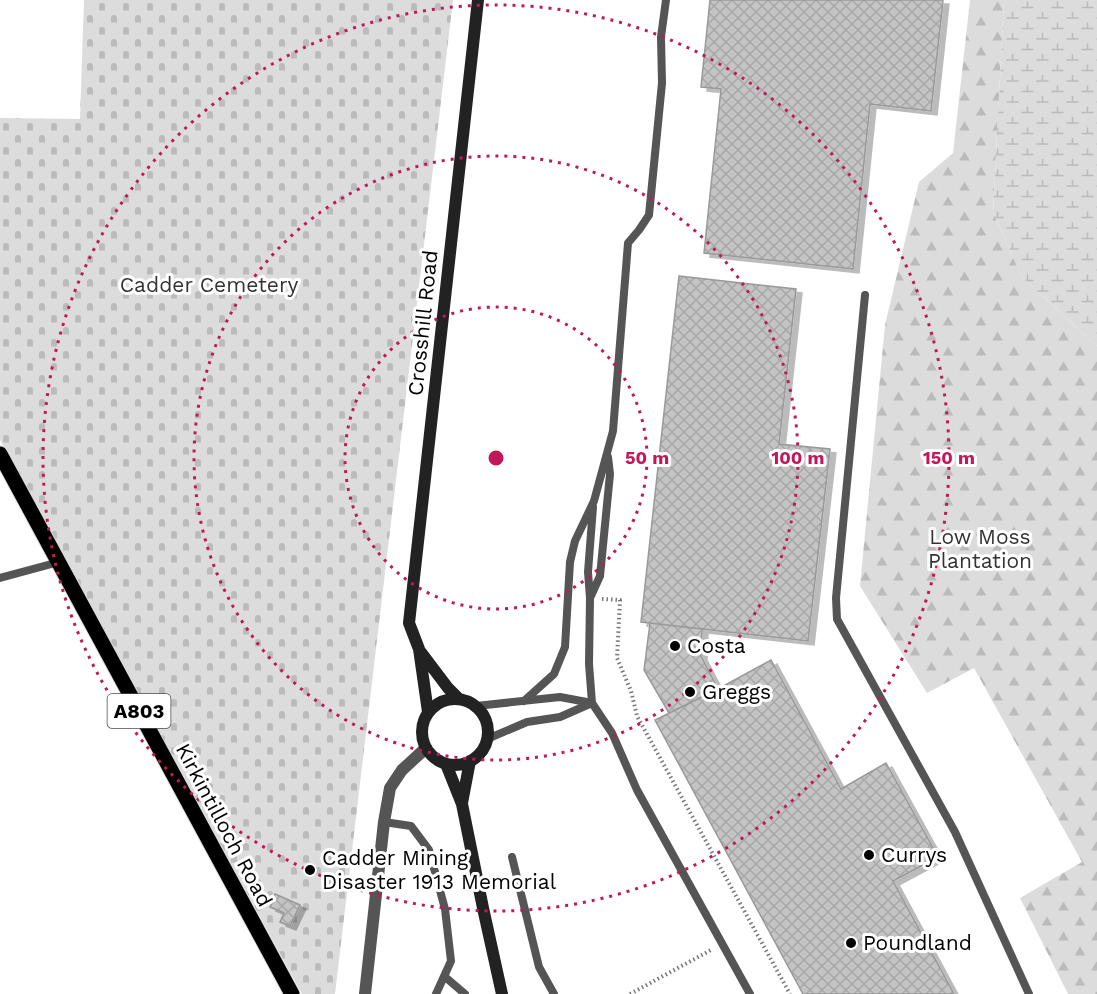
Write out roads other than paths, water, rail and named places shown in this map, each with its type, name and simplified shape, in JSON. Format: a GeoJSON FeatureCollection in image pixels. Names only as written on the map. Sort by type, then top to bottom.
{"type":"FeatureCollection","features":[{"type":"Feature","properties":{"kind":"main road","name":"Crosshill Road"},"geometry":{"type":"LineString","coordinates":[[428,712],[419,649],[409,623],[478,0]]}},
{"type":"Feature","properties":{"kind":"main road","name":"Kirkintilloch Road"},"geometry":{"type":"LineString","coordinates":[[0,454],[292,994]]}},
{"type":"Feature","properties":{"kind":"main road","name":"Crosshill Road"},"geometry":{"type":"LineString","coordinates":[[419,649],[447,688],[459,699]]}},
{"type":"Feature","properties":{"kind":"main road"},"geometry":{"type":"LineString","coordinates":[[459,699],[468,701],[482,713],[488,730],[487,739],[481,752],[470,761],[463,764],[446,764],[431,755],[426,748],[422,736],[423,723],[428,712],[436,704],[459,699]]}},
{"type":"Feature","properties":{"kind":"main road"},"geometry":{"type":"LineString","coordinates":[[462,804],[470,761]]}},
{"type":"Feature","properties":{"kind":"main road"},"geometry":{"type":"LineString","coordinates":[[446,764],[462,804],[502,994]]}},
{"type":"Feature","properties":{"kind":"street"},"geometry":{"type":"LineString","coordinates":[[365,994],[384,822],[390,788],[402,770],[426,748]]}},
{"type":"Feature","properties":{"kind":"lane"},"geometry":{"type":"LineString","coordinates":[[524,700],[554,674],[565,647],[570,562],[575,541],[594,501],[613,430],[628,243],[649,215],[662,83],[661,37],[666,0]]}},
{"type":"Feature","properties":{"kind":"lane"},"geometry":{"type":"LineString","coordinates":[[865,295],[837,597],[837,619],[955,832],[1029,994]]}},
{"type":"Feature","properties":{"kind":"lane"},"geometry":{"type":"LineString","coordinates":[[590,598],[600,576],[610,474],[607,454]]}},
{"type":"Feature","properties":{"kind":"lane"},"geometry":{"type":"LineString","coordinates":[[594,501],[588,572],[589,664],[592,703],[612,733],[637,790],[750,994]]}},
{"type":"Feature","properties":{"kind":"lane"},"geometry":{"type":"LineString","coordinates":[[0,578],[59,562]]}},
{"type":"Feature","properties":{"kind":"lane"},"geometry":{"type":"LineString","coordinates":[[476,706],[560,697],[592,703]]}},
{"type":"Feature","properties":{"kind":"lane"},"geometry":{"type":"LineString","coordinates":[[487,739],[527,722],[560,717],[592,703]]}},
{"type":"Feature","properties":{"kind":"lane"},"geometry":{"type":"LineString","coordinates":[[384,822],[411,826],[429,850],[445,909],[451,961],[436,994]]}},
{"type":"Feature","properties":{"kind":"lane"},"geometry":{"type":"LineString","coordinates":[[512,857],[538,967],[554,994]]}},
{"type":"Feature","properties":{"kind":"lane"},"geometry":{"type":"LineString","coordinates":[[444,976],[465,994]]}},
{"type":"Feature","properties":{"kind":"place","name":"Costa"},"geometry":{"type":"Point","coordinates":[675,646]}},
{"type":"Feature","properties":{"kind":"place","name":"Greggs"},"geometry":{"type":"Point","coordinates":[690,692]}},
{"type":"Feature","properties":{"kind":"place","name":"Currys"},"geometry":{"type":"Point","coordinates":[869,855]}},
{"type":"Feature","properties":{"kind":"place","name":"Cadder Mining Disaster 1913 Memorial"},"geometry":{"type":"Point","coordinates":[310,870]}},
{"type":"Feature","properties":{"kind":"place","name":"Poundland"},"geometry":{"type":"Point","coordinates":[851,943]}},
{"type":"Feature","properties":{"kind":"park label","name":"Cadder Cemetery"},"geometry":{"type":"Point","coordinates":[209,285]}},
{"type":"Feature","properties":{"kind":"park label","name":"Low Moss Plantation"},"geometry":{"type":"Point","coordinates":[980,549]}}]}
